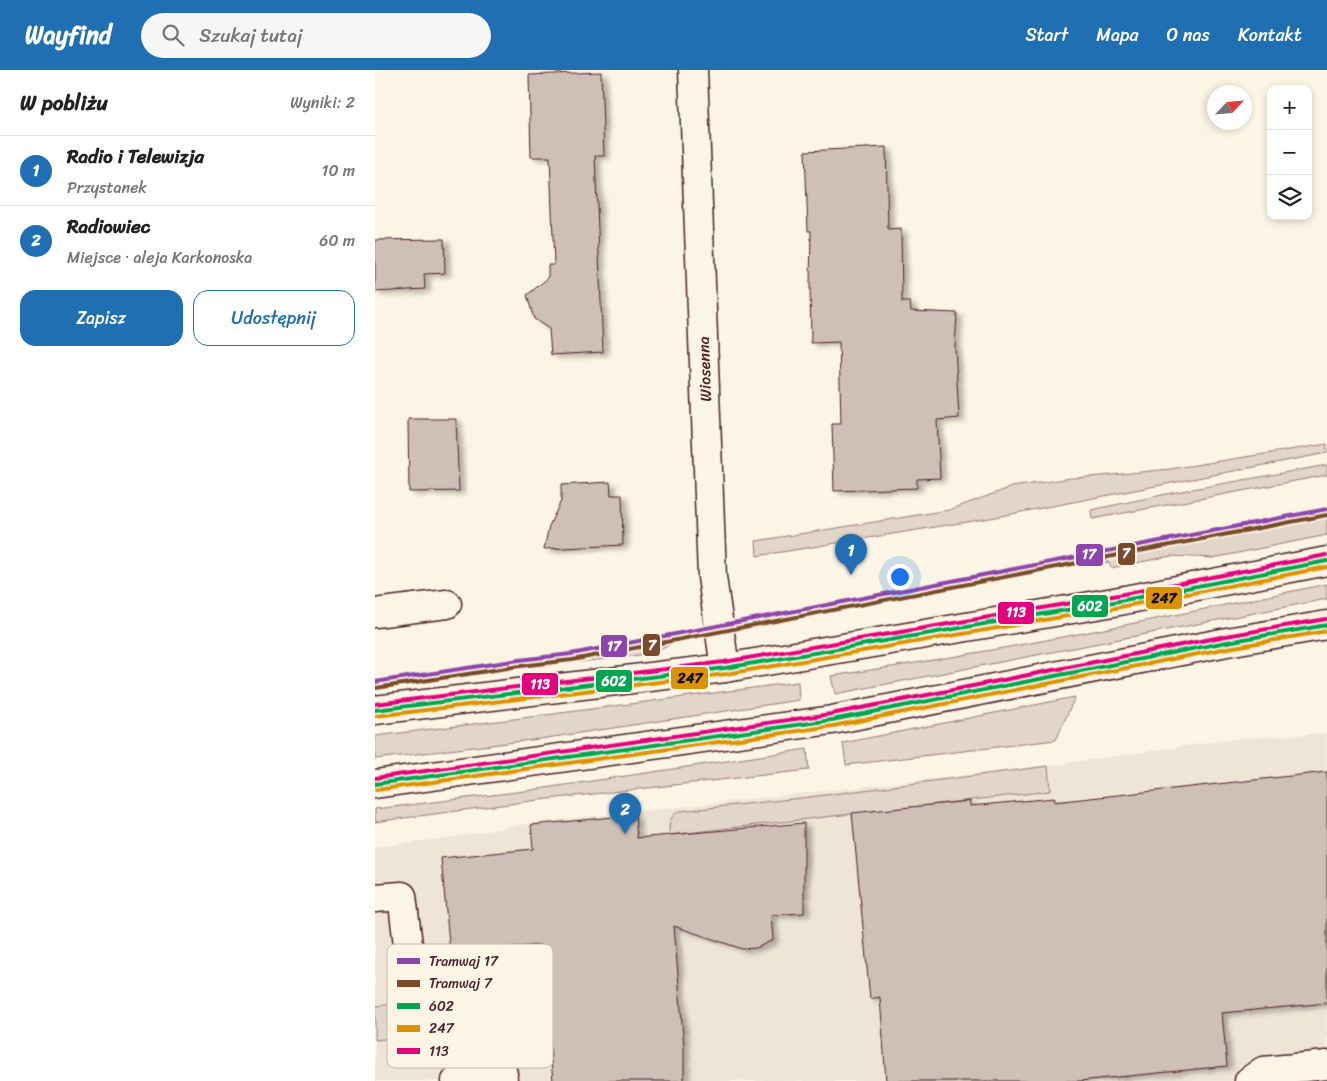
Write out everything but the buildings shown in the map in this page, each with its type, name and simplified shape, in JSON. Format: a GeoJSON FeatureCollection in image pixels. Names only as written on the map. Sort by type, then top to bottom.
{"type":"FeatureCollection","features":[{"type":"Feature","properties":{"kind":"main road","name":"Wiosenna"},"geometry":{"type":"LineString","coordinates":[[693,70],[712,577],[725,668]]}},
{"type":"Feature","properties":{"kind":"main road"},"geometry":{"type":"LineString","coordinates":[[375,710],[725,668],[1113,602],[1327,561]]}},
{"type":"Feature","properties":{"kind":"main road"},"geometry":{"type":"LineString","coordinates":[[375,613],[447,604]]}},
{"type":"Feature","properties":{"kind":"main road"},"geometry":{"type":"LineString","coordinates":[[375,784],[832,720],[1227,642],[1327,625]]}},
{"type":"Feature","properties":{"kind":"main road"},"geometry":{"type":"LineString","coordinates":[[375,898],[403,896],[408,944]]}},
{"type":"Feature","properties":{"kind":"main road"},"geometry":{"type":"LineString","coordinates":[[1249,1081],[1263,1071],[1327,1065]]}},
{"type":"Feature","properties":{"kind":"main road"},"geometry":{"type":"LineString","coordinates":[[456,1081],[503,1078]]}},
{"type":"Feature","properties":{"kind":"shaded area"},"geometry":{"type":"Polygon","coordinates":[[[1327,444],[1327,453],[985,519],[757,556],[756,541],[949,510],[1012,487],[1071,478],[1170,469],[1327,444]]]}},
{"type":"Feature","properties":{"kind":"shaded area"},"geometry":{"type":"Polygon","coordinates":[[[1327,465],[1327,475],[1092,519],[1091,510],[1176,492],[1327,465]]]}},
{"type":"Feature","properties":{"kind":"shaded area"},"geometry":{"type":"Polygon","coordinates":[[[1327,517],[1327,535],[1213,558],[1171,556],[1111,568],[1109,562],[1091,565],[1090,559],[1327,517]]]}},
{"type":"Feature","properties":{"kind":"shaded area"},"geometry":{"type":"Polygon","coordinates":[[[1327,584],[1327,599],[835,694],[831,676],[893,667],[1142,622],[1327,584]]]}},
{"type":"Feature","properties":{"kind":"shaded area"},"geometry":{"type":"Polygon","coordinates":[[[674,640],[673,643],[660,650],[647,654],[532,668],[532,664],[577,658],[674,640]]]}},
{"type":"Feature","properties":{"kind":"shaded area"},"geometry":{"type":"Polygon","coordinates":[[[798,682],[799,700],[540,739],[375,759],[375,736],[798,682]]]}},
{"type":"Feature","properties":{"kind":"shaded area"},"geometry":{"type":"Polygon","coordinates":[[[1075,697],[1056,740],[846,765],[843,743],[1075,697]]]}},
{"type":"Feature","properties":{"kind":"shaded area"},"geometry":{"type":"Polygon","coordinates":[[[1327,733],[1327,1081],[375,1081],[375,847],[440,839],[532,823],[1048,766],[1232,739],[1327,733]]]}},
{"type":"Feature","properties":{"kind":"shaded area"},"geometry":{"type":"Polygon","coordinates":[[[807,749],[809,770],[531,801],[375,822],[375,809],[525,791],[807,749]]]}},
{"type":"Feature","properties":{"kind":"shaded area"},"geometry":{"type":"Polygon","coordinates":[[[1048,766],[1050,791],[669,835],[672,818],[680,811],[810,797],[1048,766]]]}},
{"type":"Feature","properties":{"kind":"shaded area"},"geometry":{"type":"Polygon","coordinates":[[[387,1005],[387,1039],[375,1040],[375,1006],[387,1005]]]}},
{"type":"Feature","properties":{"kind":"tram line","name":"17"},"geometry":{"type":"LineString","coordinates":[[375,682],[571,654],[1327,509]]}},
{"type":"Feature","properties":{"kind":"tram line","name":"7"},"geometry":{"type":"LineString","coordinates":[[376,688],[572,660],[1327,515]]}},
{"type":"Feature","properties":{"kind":"transit line","name":"113"},"geometry":{"type":"LineString","coordinates":[[375,704],[724,662],[1113,596],[1326,555]]}},
{"type":"Feature","properties":{"kind":"transit line","name":"602"},"geometry":{"type":"LineString","coordinates":[[375,710],[725,668],[1114,602],[1327,561]]}},
{"type":"Feature","properties":{"kind":"transit line","name":"247"},"geometry":{"type":"LineString","coordinates":[[376,716],[726,674],[1115,608],[1327,567]]}},
{"type":"Feature","properties":{"kind":"transit line","name":"113"},"geometry":{"type":"LineString","coordinates":[[375,778],[831,714],[1226,636],[1326,619]]}},
{"type":"Feature","properties":{"kind":"transit line","name":"602"},"geometry":{"type":"LineString","coordinates":[[375,784],[832,720],[1227,642],[1327,625]]}},
{"type":"Feature","properties":{"kind":"transit line","name":"247"},"geometry":{"type":"LineString","coordinates":[[376,790],[833,726],[1228,648],[1327,631]]}},
{"type":"Feature","properties":{"kind":"place","name":"Radio i Telewizja"},"geometry":{"type":"Point","coordinates":[851,575]}},
{"type":"Feature","properties":{"kind":"place","name":"Radiowiec"},"geometry":{"type":"Point","coordinates":[625,834]}}]}
